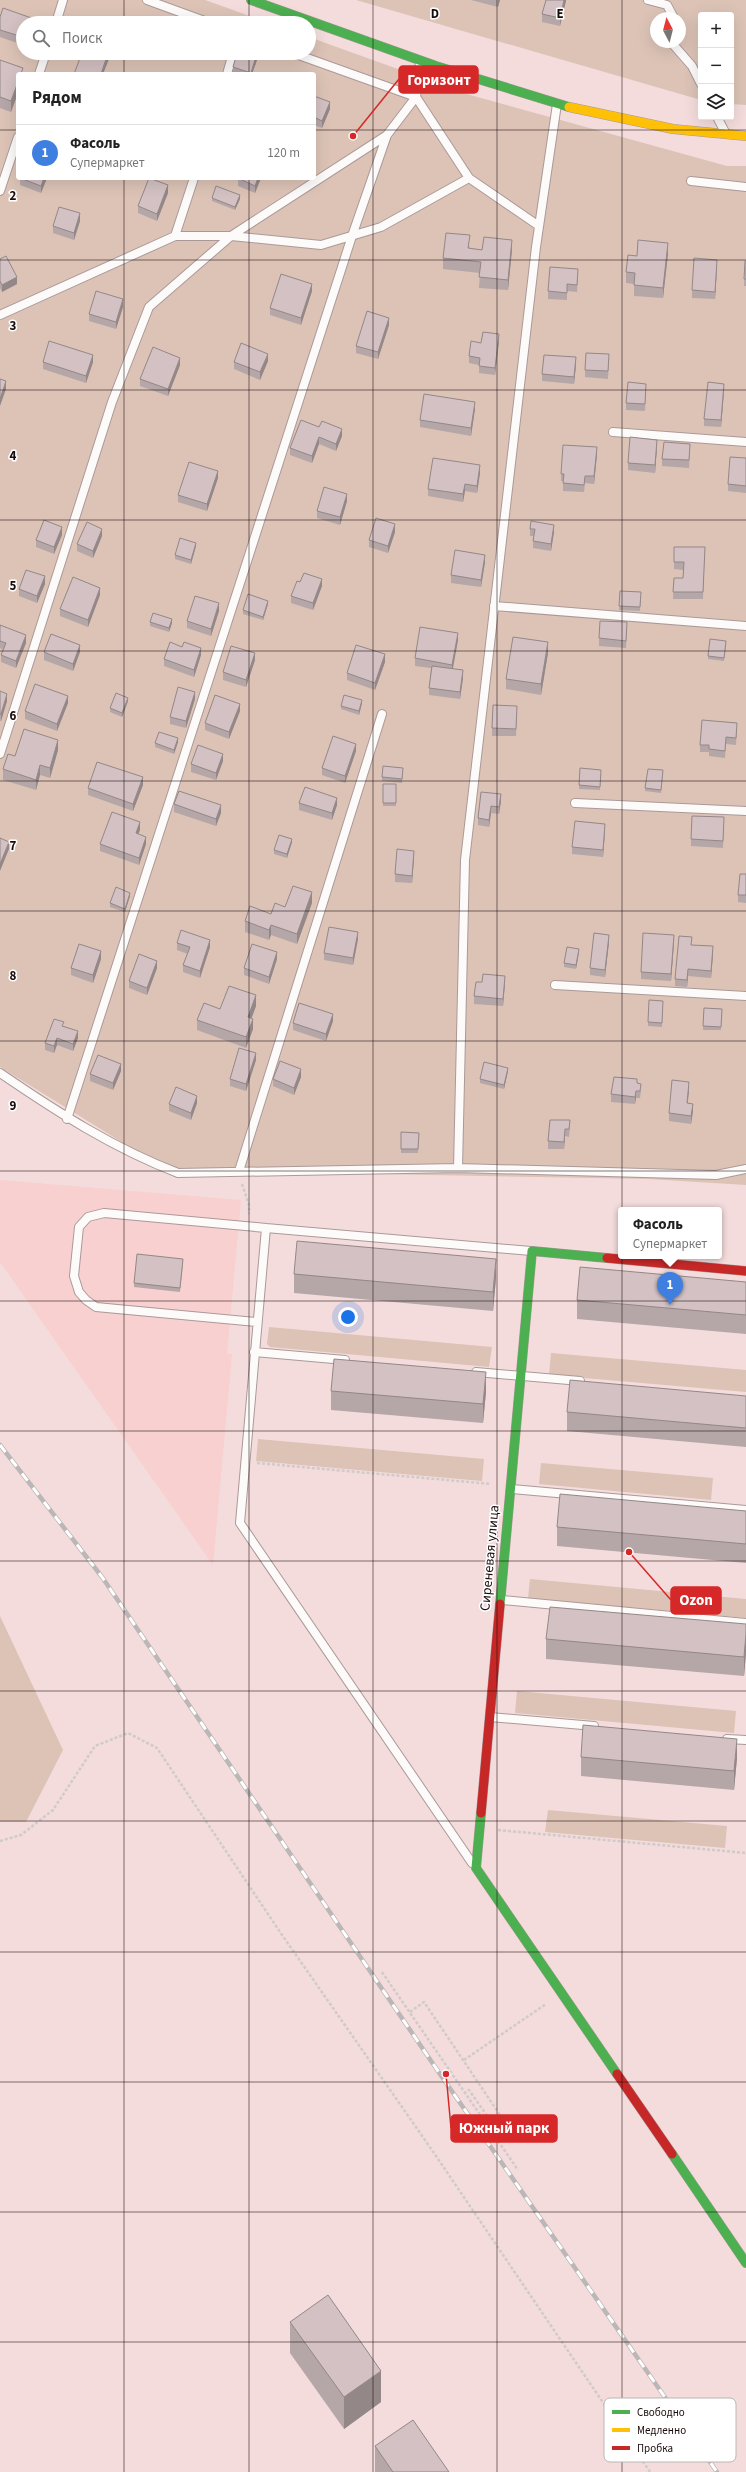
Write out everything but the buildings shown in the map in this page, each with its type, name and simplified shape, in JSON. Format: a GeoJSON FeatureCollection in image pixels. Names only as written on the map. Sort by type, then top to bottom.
{"type":"FeatureCollection","features":[{"type":"Feature","properties":{"kind":"street"},"geometry":{"type":"LineString","coordinates":[[250,0],[295,16]]}},
{"type":"Feature","properties":{"kind":"street"},"geometry":{"type":"LineString","coordinates":[[316,23],[420,60],[557,103],[673,129],[746,136]]}},
{"type":"Feature","properties":{"kind":"street"},"geometry":{"type":"LineString","coordinates":[[532,1251],[618,1259]]}},
{"type":"Feature","properties":{"kind":"street","name":"Сиреневая улица"},"geometry":{"type":"LineString","coordinates":[[476,1868],[532,1251]]}},
{"type":"Feature","properties":{"kind":"street"},"geometry":{"type":"LineString","coordinates":[[622,1259],[746,1270]]}},
{"type":"Feature","properties":{"kind":"street"},"geometry":{"type":"LineString","coordinates":[[476,1868],[746,2263]]}},
{"type":"Feature","properties":{"kind":"lane"},"geometry":{"type":"LineString","coordinates":[[58,16],[63,0]]}},
{"type":"Feature","properties":{"kind":"lane"},"geometry":{"type":"LineString","coordinates":[[147,0],[191,16]]}},
{"type":"Feature","properties":{"kind":"lane"},"geometry":{"type":"LineString","coordinates":[[648,0],[667,5],[671,12]]}},
{"type":"Feature","properties":{"kind":"lane"},"geometry":{"type":"LineString","coordinates":[[676,48],[692,66],[698,78]]}},
{"type":"Feature","properties":{"kind":"lane"},"geometry":{"type":"LineString","coordinates":[[40,72],[44,60]]}},
{"type":"Feature","properties":{"kind":"lane"},"geometry":{"type":"LineString","coordinates":[[228,72],[231,60]]}},
{"type":"Feature","properties":{"kind":"lane"},"geometry":{"type":"LineString","coordinates":[[313,60],[416,97],[468,178],[539,226]]}},
{"type":"Feature","properties":{"kind":"lane"},"geometry":{"type":"LineString","coordinates":[[67,1119],[352,236],[387,135],[416,97],[420,60]]}},
{"type":"Feature","properties":{"kind":"lane"},"geometry":{"type":"LineString","coordinates":[[458,1168],[465,860],[539,226],[557,103]]}},
{"type":"Feature","properties":{"kind":"lane"},"geometry":{"type":"LineString","coordinates":[[719,120],[726,134]]}},
{"type":"Feature","properties":{"kind":"lane"},"geometry":{"type":"LineString","coordinates":[[0,754],[112,402],[149,307],[232,236],[387,135]]}},
{"type":"Feature","properties":{"kind":"lane"},"geometry":{"type":"LineString","coordinates":[[0,191],[16,143]]}},
{"type":"Feature","properties":{"kind":"lane"},"geometry":{"type":"LineString","coordinates":[[0,315],[175,236],[232,236],[321,244],[381,227],[468,178]]}},
{"type":"Feature","properties":{"kind":"lane"},"geometry":{"type":"LineString","coordinates":[[175,236],[193,180]]}},
{"type":"Feature","properties":{"kind":"lane"},"geometry":{"type":"LineString","coordinates":[[691,180],[746,187]]}},
{"type":"Feature","properties":{"kind":"lane"},"geometry":{"type":"LineString","coordinates":[[612,432],[746,442]]}},
{"type":"Feature","properties":{"kind":"lane"},"geometry":{"type":"LineString","coordinates":[[494,606],[746,626]]}},
{"type":"Feature","properties":{"kind":"lane"},"geometry":{"type":"LineString","coordinates":[[238,1171],[382,714]]}},
{"type":"Feature","properties":{"kind":"lane"},"geometry":{"type":"LineString","coordinates":[[575,803],[746,811]]}},
{"type":"Feature","properties":{"kind":"lane"},"geometry":{"type":"LineString","coordinates":[[555,985],[746,996]]}},
{"type":"Feature","properties":{"kind":"lane"},"geometry":{"type":"LineString","coordinates":[[0,1073],[67,1119],[139,1158],[178,1173],[458,1168],[716,1175],[746,1168]]}},
{"type":"Feature","properties":{"kind":"lane"},"geometry":{"type":"LineString","coordinates":[[257,1322],[96,1307],[86,1300],[79,1292],[74,1276],[79,1227],[94,1214],[532,1251]]}},
{"type":"Feature","properties":{"kind":"lane"},"geometry":{"type":"LineString","coordinates":[[266,1228],[244,1462],[240,1524],[476,1868]]}},
{"type":"Feature","properties":{"kind":"lane"},"geometry":{"type":"LineString","coordinates":[[254,1352],[356,1361]]}},
{"type":"Feature","properties":{"kind":"lane"},"geometry":{"type":"LineString","coordinates":[[466,1371],[590,1382]]}},
{"type":"Feature","properties":{"kind":"lane"},"geometry":{"type":"LineString","coordinates":[[510,1487],[746,1510]]}},
{"type":"Feature","properties":{"kind":"lane"},"geometry":{"type":"LineString","coordinates":[[500,1599],[746,1623]]}},
{"type":"Feature","properties":{"kind":"lane"},"geometry":{"type":"LineString","coordinates":[[489,1717],[606,1728]]}},
{"type":"Feature","properties":{"kind":"lane"},"geometry":{"type":"LineString","coordinates":[[715,1737],[746,1740]]}},
{"type":"Feature","properties":{"kind":"path"},"geometry":{"type":"LineString","coordinates":[[238,1171],[249,1205],[250,1226]]}},
{"type":"Feature","properties":{"kind":"path"},"geometry":{"type":"LineString","coordinates":[[244,1462],[510,1487]]}},
{"type":"Feature","properties":{"kind":"path"},"geometry":{"type":"LineString","coordinates":[[0,1841],[21,1835],[53,1810],[95,1746],[128,1733],[157,1748],[280,1932],[434,2153],[604,2404]]}},
{"type":"Feature","properties":{"kind":"path"},"geometry":{"type":"LineString","coordinates":[[479,1829],[746,1853]]}},
{"type":"Feature","properties":{"kind":"path"},"geometry":{"type":"LineString","coordinates":[[382,1972],[518,2170]]}},
{"type":"Feature","properties":{"kind":"path"},"geometry":{"type":"LineString","coordinates":[[464,2060],[562,1994]]}},
{"type":"Feature","properties":{"kind":"path"},"geometry":{"type":"LineString","coordinates":[[410,2012],[424,2002],[504,2121],[495,2127],[470,2090],[465,2093]]}},
{"type":"Feature","properties":{"kind":"path"},"geometry":{"type":"LineString","coordinates":[[643,2462],[650,2472]]}},
{"type":"Feature","properties":{"kind":"shaded area"},"geometry":{"type":"Polygon","coordinates":[[[0,0],[205,0],[250,16],[16,16],[16,60],[316,60],[316,40],[470,95],[727,166],[746,166],[746,1185],[648,1179],[167,1170],[0,1067],[0,0]]]}},
{"type":"Feature","properties":{"kind":"shaded area"},"geometry":{"type":"Polygon","coordinates":[[[356,0],[746,0],[746,105],[734,104],[734,12],[698,12],[698,99],[356,0]]]}},
{"type":"Feature","properties":{"kind":"shaded area"},"geometry":{"type":"Polygon","coordinates":[[[0,1180],[241,1200],[227,1354],[232,1354],[213,1565],[0,1262],[0,1180]]]}},
{"type":"Feature","properties":{"kind":"shaded area"},"geometry":{"type":"Polygon","coordinates":[[[269,1327],[492,1347],[489,1367],[270,1347],[267,1344],[269,1327]]]}},
{"type":"Feature","properties":{"kind":"shaded area"},"geometry":{"type":"Polygon","coordinates":[[[551,1353],[746,1370],[746,1392],[549,1375],[551,1353]]]}},
{"type":"Feature","properties":{"kind":"shaded area"},"geometry":{"type":"Polygon","coordinates":[[[258,1439],[484,1459],[482,1481],[256,1461],[258,1439]]]}},
{"type":"Feature","properties":{"kind":"shaded area"},"geometry":{"type":"Polygon","coordinates":[[[541,1463],[713,1478],[711,1500],[539,1484],[541,1463]]]}},
{"type":"Feature","properties":{"kind":"shaded area"},"geometry":{"type":"Polygon","coordinates":[[[530,1579],[746,1599],[746,1618],[528,1598],[530,1579]]]}},
{"type":"Feature","properties":{"kind":"shaded area"},"geometry":{"type":"Polygon","coordinates":[[[0,1616],[63,1750],[26,1822],[0,1822],[0,1616]]]}},
{"type":"Feature","properties":{"kind":"shaded area"},"geometry":{"type":"Polygon","coordinates":[[[517,1691],[736,1711],[734,1733],[515,1713],[517,1691]]]}},
{"type":"Feature","properties":{"kind":"shaded area"},"geometry":{"type":"Polygon","coordinates":[[[548,1810],[727,1826],[725,1848],[545,1832],[548,1810]]]}},
{"type":"Feature","properties":{"kind":"railway"},"geometry":{"type":"LineString","coordinates":[[0,1445],[102,1577],[442,2077],[665,2398]]}},
{"type":"Feature","properties":{"kind":"railway"},"geometry":{"type":"LineString","coordinates":[[710,2462],[717,2472]]}},
{"type":"Feature","properties":{"kind":"traffic: fast"},"geometry":{"type":"LineString","coordinates":[[251,0],[296,16]]}},
{"type":"Feature","properties":{"kind":"traffic: fast"},"geometry":{"type":"LineString","coordinates":[[316,23],[436,66],[569,107]]}},
{"type":"Feature","properties":{"kind":"traffic: fast"},"geometry":{"type":"LineString","coordinates":[[500,1604],[532,1251],[607,1258]]}},
{"type":"Feature","properties":{"kind":"traffic: fast"},"geometry":{"type":"LineString","coordinates":[[481,1813],[476,1868],[617,2074]]}},
{"type":"Feature","properties":{"kind":"traffic: fast"},"geometry":{"type":"LineString","coordinates":[[672,2154],[746,2263]]}},
{"type":"Feature","properties":{"kind":"traffic: slow"},"geometry":{"type":"LineString","coordinates":[[569,107],[673,129],[746,136]]}},
{"type":"Feature","properties":{"kind":"traffic: jam"},"geometry":{"type":"LineString","coordinates":[[607,1258],[746,1271]]}},
{"type":"Feature","properties":{"kind":"traffic: jam"},"geometry":{"type":"LineString","coordinates":[[481,1813],[500,1604]]}},
{"type":"Feature","properties":{"kind":"traffic: jam"},"geometry":{"type":"LineString","coordinates":[[617,2074],[672,2154]]}},
{"type":"Feature","properties":{"kind":"place","name":"Горизонт"},"geometry":{"type":"Point","coordinates":[353,136]}},
{"type":"Feature","properties":{"kind":"place","name":"Фасоль"},"geometry":{"type":"Point","coordinates":[670,1305]}},
{"type":"Feature","properties":{"kind":"place","name":"Ozon"},"geometry":{"type":"Point","coordinates":[629,1552]}},
{"type":"Feature","properties":{"kind":"place","name":"Южный парк"},"geometry":{"type":"Point","coordinates":[446,2074]}}]}
